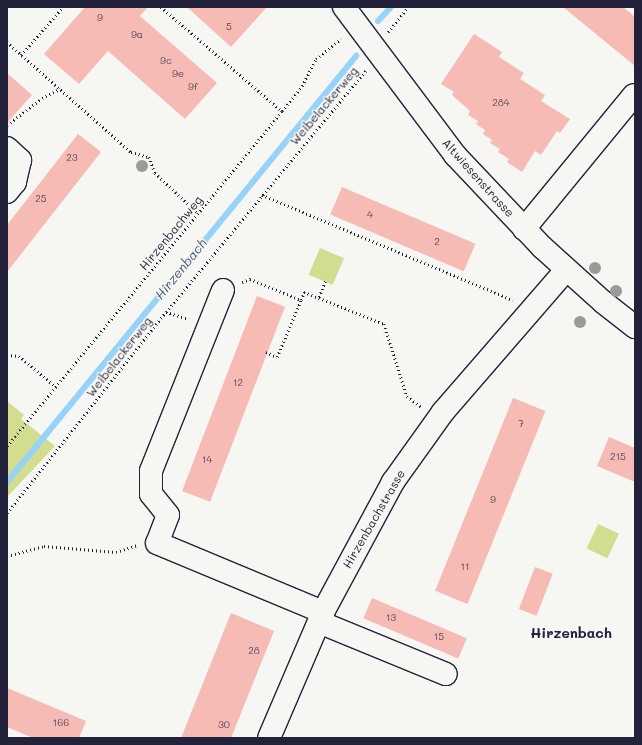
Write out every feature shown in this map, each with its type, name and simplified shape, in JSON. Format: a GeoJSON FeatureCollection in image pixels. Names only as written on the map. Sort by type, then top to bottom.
{"type":"FeatureCollection","features":[{"type":"Feature","properties":{"kind":"street","name":"Altwiesenstrasse"},"geometry":{"type":"LineString","coordinates":[[344,7],[372,56],[456,155],[524,229],[566,270],[635,327]]}},
{"type":"Feature","properties":{"kind":"street"},"geometry":{"type":"LineString","coordinates":[[524,229],[634,95]]}},
{"type":"Feature","properties":{"kind":"street"},"geometry":{"type":"LineString","coordinates":[[7,192],[15,182],[14,154]]}},
{"type":"Feature","properties":{"kind":"street","name":"Hirzenbachstrasse"},"geometry":{"type":"LineString","coordinates":[[269,738],[321,617],[393,482],[443,412],[566,270]]}},
{"type":"Feature","properties":{"kind":"street"},"geometry":{"type":"LineString","coordinates":[[223,290],[151,471],[151,494],[168,515],[157,543],[446,674]]}},
{"type":"Feature","properties":{"kind":"path"},"geometry":{"type":"LineString","coordinates":[[21,55],[63,7]]}},
{"type":"Feature","properties":{"kind":"path"},"geometry":{"type":"LineString","coordinates":[[161,7],[282,111]]}},
{"type":"Feature","properties":{"kind":"path","name":"Weibelackerweg"},"geometry":{"type":"LineString","coordinates":[[7,512],[262,195],[372,56],[385,36],[408,7]]}},
{"type":"Feature","properties":{"kind":"path","name":"Hirzenbachweg"},"geometry":{"type":"LineString","coordinates":[[7,446],[55,386],[93,344],[302,86],[316,59],[344,37]]}},
{"type":"Feature","properties":{"kind":"path"},"geometry":{"type":"LineString","coordinates":[[7,42],[131,152],[149,157],[155,173],[199,214]]}},
{"type":"Feature","properties":{"kind":"path"},"geometry":{"type":"LineString","coordinates":[[7,125],[42,98],[60,89]]}},
{"type":"Feature","properties":{"kind":"path"},"geometry":{"type":"LineString","coordinates":[[262,195],[509,297],[518,304]]}},
{"type":"Feature","properties":{"kind":"path"},"geometry":{"type":"LineString","coordinates":[[223,290],[250,279],[301,300]]}},
{"type":"Feature","properties":{"kind":"path"},"geometry":{"type":"LineString","coordinates":[[319,298],[325,281]]}},
{"type":"Feature","properties":{"kind":"path"},"geometry":{"type":"LineString","coordinates":[[266,352],[277,357],[304,292],[384,324],[407,396],[426,410]]}},
{"type":"Feature","properties":{"kind":"path"},"geometry":{"type":"LineString","coordinates":[[7,355],[19,356],[55,386]]}},
{"type":"Feature","properties":{"kind":"path"},"geometry":{"type":"LineString","coordinates":[[7,556],[44,546],[116,552],[142,543],[157,543]]}},
{"type":"Feature","properties":{"kind":"green space"},"geometry":{"type":"Polygon","coordinates":[[[320,248],[344,258],[333,285],[309,275],[320,248]]]}},
{"type":"Feature","properties":{"kind":"green space"},"geometry":{"type":"Polygon","coordinates":[[[7,401],[24,415],[21,419],[55,446],[7,497],[7,401]]]}},
{"type":"Feature","properties":{"kind":"green space"},"geometry":{"type":"Polygon","coordinates":[[[598,524],[619,534],[607,558],[587,548],[598,524]]]}},
{"type":"Feature","properties":{"kind":"building"},"geometry":{"type":"Polygon","coordinates":[[[85,7],[148,7],[140,16],[217,83],[185,119],[108,51],[79,84],[44,54],[85,7]]]}},
{"type":"Feature","properties":{"kind":"building"},"geometry":{"type":"Polygon","coordinates":[[[187,7],[267,7],[231,47],[187,7]]]}},
{"type":"Feature","properties":{"kind":"building"},"geometry":{"type":"Polygon","coordinates":[[[563,7],[623,7],[635,17],[635,66],[563,7]]]}},
{"type":"Feature","properties":{"kind":"building"},"geometry":{"type":"Polygon","coordinates":[[[474,34],[502,52],[499,57],[524,73],[520,79],[545,95],[541,101],[570,119],[560,133],[557,131],[541,155],[535,151],[522,172],[507,162],[509,159],[498,152],[500,149],[490,143],[492,140],[483,134],[485,130],[476,124],[478,121],[468,115],[470,111],[452,95],[454,92],[441,84],[474,34]]]}},
{"type":"Feature","properties":{"kind":"building"},"geometry":{"type":"Polygon","coordinates":[[[7,73],[32,95],[7,123],[7,73]]]}},
{"type":"Feature","properties":{"kind":"building"},"geometry":{"type":"Polygon","coordinates":[[[78,134],[101,152],[7,272],[7,225],[78,134]]]}},
{"type":"Feature","properties":{"kind":"building"},"geometry":{"type":"Polygon","coordinates":[[[342,187],[475,244],[464,271],[330,215],[342,187]]]}},
{"type":"Feature","properties":{"kind":"building"},"geometry":{"type":"Polygon","coordinates":[[[257,296],[285,307],[210,502],[182,491],[257,296]]]}},
{"type":"Feature","properties":{"kind":"building"},"geometry":{"type":"Polygon","coordinates":[[[513,398],[545,411],[468,604],[435,591],[513,398]]]}},
{"type":"Feature","properties":{"kind":"building"},"geometry":{"type":"Polygon","coordinates":[[[609,437],[635,448],[635,482],[597,466],[609,437]]]}},
{"type":"Feature","properties":{"kind":"building"},"geometry":{"type":"Polygon","coordinates":[[[535,567],[553,574],[537,616],[519,609],[535,567]]]}},
{"type":"Feature","properties":{"kind":"building"},"geometry":{"type":"Polygon","coordinates":[[[372,598],[467,638],[458,658],[363,618],[372,598]]]}},
{"type":"Feature","properties":{"kind":"building"},"geometry":{"type":"Polygon","coordinates":[[[231,613],[274,631],[231,738],[181,738],[231,613]]]}},
{"type":"Feature","properties":{"kind":"building"},"geometry":{"type":"Polygon","coordinates":[[[7,688],[86,721],[79,738],[33,738],[7,727],[7,688]]]}},
{"type":"Feature","properties":{"kind":"waterway","name":"Hirzenbach"},"geometry":{"type":"LineString","coordinates":[[378,21],[391,7]]}},
{"type":"Feature","properties":{"kind":"waterway","name":"Hirzenbach"},"geometry":{"type":"LineString","coordinates":[[7,482],[356,56]]}},
{"type":"Feature","properties":{"kind":"district","name":"Hirzenbach"},"geometry":{"type":"Point","coordinates":[571,633]}}]}
